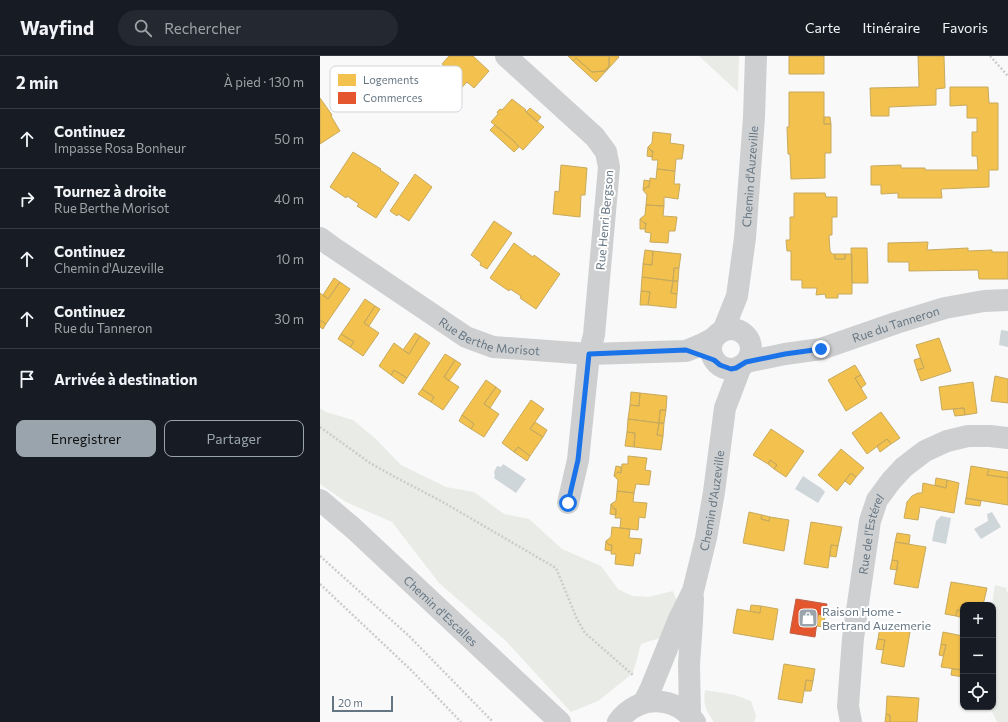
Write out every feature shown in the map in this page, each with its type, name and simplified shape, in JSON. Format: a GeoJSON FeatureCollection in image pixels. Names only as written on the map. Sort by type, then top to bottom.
{"type":"FeatureCollection","features":[{"type":"Feature","properties":{"kind":"street","name":"Rue Henri Bergson"},"geometry":{"type":"LineString","coordinates":[[506,56],[595,138],[606,152],[609,167],[594,335],[589,354],[578,460],[568,503]]}},
{"type":"Feature","properties":{"kind":"street","name":"Chemin d'Auzeville"},"geometry":{"type":"LineString","coordinates":[[732,335],[746,231],[754,117],[756,56]]}},
{"type":"Feature","properties":{"kind":"street","name":"Rue Berthe Morisot"},"geometry":{"type":"LineString","coordinates":[[320,238],[466,337],[493,348],[589,354],[686,350],[732,335]]}},
{"type":"Feature","properties":{"kind":"street","name":"Rue du Tanneron"},"geometry":{"type":"LineString","coordinates":[[744,364],[785,354],[821,349],[945,308],[984,301],[1008,300]]}},
{"type":"Feature","properties":{"kind":"street","name":"Chemin d'Auzeville"},"geometry":{"type":"LineString","coordinates":[[725,408],[717,362],[711,352],[711,346],[732,335]]}},
{"type":"Feature","properties":{"kind":"street","name":"Chemin d'Auzeville"},"geometry":{"type":"LineString","coordinates":[[692,718],[689,664],[693,591],[706,538],[714,492],[725,408],[750,352],[750,346],[732,335]]}},
{"type":"Feature","properties":{"kind":"street","name":"Rue du Tanneron"},"geometry":{"type":"LineString","coordinates":[[732,335],[785,354]]}},
{"type":"Feature","properties":{"kind":"street","name":"Rue Berthe Morisot"},"geometry":{"type":"LineString","coordinates":[[686,350],[717,362]]}},
{"type":"Feature","properties":{"kind":"street"},"geometry":{"type":"LineString","coordinates":[[717,362],[731,369],[744,364]]}},
{"type":"Feature","properties":{"kind":"street","name":"Rue de l'Estérel"},"geometry":{"type":"LineString","coordinates":[[851,722],[848,706],[853,638],[870,521],[877,500],[904,467],[925,452],[947,441],[968,436],[1008,438]]}},
{"type":"Feature","properties":{"kind":"street","name":"Chemin d'Escalles"},"geometry":{"type":"LineString","coordinates":[[320,500],[353,528],[560,722]]}},
{"type":"Feature","properties":{"kind":"street","name":"Chemin d'Auzeville"},"geometry":{"type":"LineString","coordinates":[[644,702],[693,591]]}},
{"type":"Feature","properties":{"kind":"street"},"geometry":{"type":"LineString","coordinates":[[616,722],[628,710],[644,702],[663,701],[678,706],[692,718]]}},
{"type":"Feature","properties":{"kind":"path"},"geometry":{"type":"LineString","coordinates":[[990,56],[1008,76]]}},
{"type":"Feature","properties":{"kind":"path"},"geometry":{"type":"LineString","coordinates":[[320,427],[370,463],[441,501],[556,568],[577,619],[585,633],[634,675]]}},
{"type":"Feature","properties":{"kind":"path"},"geometry":{"type":"LineString","coordinates":[[320,556],[409,636],[493,722]]}},
{"type":"Feature","properties":{"kind":"path"},"geometry":{"type":"LineString","coordinates":[[320,584],[411,670],[461,722]]}},
{"type":"Feature","properties":{"kind":"shaded area"},"geometry":{"type":"Polygon","coordinates":[[[699,56],[739,56],[738,92],[699,56]]]}},
{"type":"Feature","properties":{"kind":"shaded area"},"geometry":{"type":"Polygon","coordinates":[[[1001,330],[1008,331],[1008,347],[999,345],[1001,330]]]}},
{"type":"Feature","properties":{"kind":"shaded area"},"geometry":{"type":"Polygon","coordinates":[[[320,408],[326,412],[353,420],[376,439],[401,465],[446,487],[474,492],[504,514],[529,519],[562,549],[601,566],[618,589],[632,596],[648,597],[673,591],[678,603],[663,637],[641,644],[633,673],[598,701],[571,712],[506,641],[439,583],[392,522],[346,502],[320,484],[320,408]]]}},
{"type":"Feature","properties":{"kind":"shaded area"},"geometry":{"type":"Polygon","coordinates":[[[503,464],[526,479],[516,493],[494,478],[494,472],[497,466],[501,467],[503,464]]]}},
{"type":"Feature","properties":{"kind":"shaded area"},"geometry":{"type":"Polygon","coordinates":[[[803,476],[825,492],[818,503],[795,489],[803,476]]]}},
{"type":"Feature","properties":{"kind":"shaded area"},"geometry":{"type":"Polygon","coordinates":[[[992,512],[1001,527],[981,539],[974,529],[988,521],[987,514],[992,512]]]}},
{"type":"Feature","properties":{"kind":"shaded area"},"geometry":{"type":"Polygon","coordinates":[[[941,516],[951,518],[946,544],[932,541],[936,521],[941,516]]]}},
{"type":"Feature","properties":{"kind":"shaded area"},"geometry":{"type":"Polygon","coordinates":[[[995,585],[1007,588],[1008,722],[997,722],[991,710],[996,710],[996,602],[992,602],[995,585]]]}},
{"type":"Feature","properties":{"kind":"shaded area"},"geometry":{"type":"Polygon","coordinates":[[[705,690],[735,695],[751,701],[756,716],[754,722],[714,722],[709,714],[704,700],[705,690]]]}},
{"type":"Feature","properties":{"kind":"building: Logements"},"geometry":{"type":"Polygon","coordinates":[[[449,56],[473,56],[489,71],[474,88],[467,82],[462,87],[462,66],[444,66],[442,64],[449,56]]]}},
{"type":"Feature","properties":{"kind":"building: Logements"},"geometry":{"type":"Polygon","coordinates":[[[568,56],[609,56],[609,66],[605,71],[592,72],[576,58],[573,61],[568,56]]]}},
{"type":"Feature","properties":{"kind":"building: Logements"},"geometry":{"type":"Polygon","coordinates":[[[609,56],[619,57],[596,82],[573,61],[576,58],[592,72],[605,71],[609,66],[609,56]]]}},
{"type":"Feature","properties":{"kind":"building: Logements"},"geometry":{"type":"Polygon","coordinates":[[[789,56],[824,56],[824,74],[789,74],[789,56]]]}},
{"type":"Feature","properties":{"kind":"building: Logements"},"geometry":{"type":"Polygon","coordinates":[[[918,56],[944,56],[945,88],[936,89],[936,105],[889,107],[889,116],[871,116],[870,88],[919,87],[918,56]]]}},
{"type":"Feature","properties":{"kind":"building: Logements"},"geometry":{"type":"Polygon","coordinates":[[[950,87],[988,87],[989,103],[998,103],[998,170],[989,170],[989,187],[941,189],[942,198],[898,198],[898,193],[881,194],[881,185],[871,185],[871,166],[901,165],[901,168],[925,168],[925,170],[978,170],[977,156],[972,156],[972,132],[977,132],[977,118],[967,118],[967,105],[950,106],[950,87]]]}},
{"type":"Feature","properties":{"kind":"building: Logements"},"geometry":{"type":"Polygon","coordinates":[[[789,92],[824,92],[824,124],[831,124],[831,153],[825,153],[825,178],[791,179],[787,127],[789,127],[789,92]]]}},
{"type":"Feature","properties":{"kind":"building: Logements"},"geometry":{"type":"Polygon","coordinates":[[[320,98],[332,115],[331,116],[340,131],[320,144],[320,98]]]}},
{"type":"Feature","properties":{"kind":"building: Logements"},"geometry":{"type":"Polygon","coordinates":[[[512,99],[544,127],[523,150],[491,122],[498,114],[497,112],[500,109],[502,110],[512,99]]]}},
{"type":"Feature","properties":{"kind":"building: Logements"},"geometry":{"type":"Polygon","coordinates":[[[530,108],[541,117],[537,122],[526,112],[530,108]]]}},
{"type":"Feature","properties":{"kind":"building: Logements"},"geometry":{"type":"Polygon","coordinates":[[[824,117],[830,117],[831,124],[824,124],[824,117]]]}},
{"type":"Feature","properties":{"kind":"building: Logements"},"geometry":{"type":"Polygon","coordinates":[[[495,125],[519,147],[514,152],[490,130],[495,125]]]}},
{"type":"Feature","properties":{"kind":"building: Logements"},"geometry":{"type":"Polygon","coordinates":[[[653,132],[671,134],[670,143],[684,145],[682,159],[676,159],[675,171],[657,169],[658,160],[652,160],[653,151],[651,151],[648,147],[652,143],[653,132]]]}},
{"type":"Feature","properties":{"kind":"building: Logements"},"geometry":{"type":"Polygon","coordinates":[[[648,147],[651,151],[653,151],[652,157],[647,156],[648,147]]]}},
{"type":"Feature","properties":{"kind":"building: Logements"},"geometry":{"type":"Polygon","coordinates":[[[353,152],[381,169],[380,170],[399,183],[376,218],[357,206],[359,204],[347,196],[346,198],[330,187],[353,152]]]}},
{"type":"Feature","properties":{"kind":"building: Logements"},"geometry":{"type":"Polygon","coordinates":[[[561,165],[587,168],[585,195],[581,195],[580,217],[553,214],[555,191],[559,192],[561,165]]]}},
{"type":"Feature","properties":{"kind":"building: Logements"},"geometry":{"type":"Polygon","coordinates":[[[657,169],[675,171],[674,184],[680,184],[678,199],[664,197],[664,206],[646,205],[647,195],[643,190],[649,187],[650,178],[656,179],[657,169]]]}},
{"type":"Feature","properties":{"kind":"building: Logements"},"geometry":{"type":"Polygon","coordinates":[[[415,174],[432,187],[409,221],[390,211],[415,174]]]}},
{"type":"Feature","properties":{"kind":"building: Logements"},"geometry":{"type":"Polygon","coordinates":[[[644,180],[650,181],[649,187],[643,190],[644,180]]]}},
{"type":"Feature","properties":{"kind":"building: Logements"},"geometry":{"type":"Polygon","coordinates":[[[794,193],[825,193],[826,197],[837,197],[837,217],[832,217],[832,235],[829,235],[830,251],[832,254],[835,254],[835,259],[845,259],[845,254],[852,254],[852,294],[838,294],[838,298],[826,298],[825,294],[816,295],[817,288],[802,288],[802,280],[791,280],[791,251],[787,251],[786,240],[790,240],[790,217],[794,217],[794,193]]]}},
{"type":"Feature","properties":{"kind":"building: Logements"},"geometry":{"type":"Polygon","coordinates":[[[646,205],[664,206],[663,216],[677,217],[675,231],[669,231],[668,243],[650,242],[651,233],[645,232],[646,223],[640,219],[645,215],[646,205]]]}},
{"type":"Feature","properties":{"kind":"building: Logements"},"geometry":{"type":"Polygon","coordinates":[[[640,219],[646,223],[645,229],[640,229],[640,219]]]}},
{"type":"Feature","properties":{"kind":"building: Logements"},"geometry":{"type":"Polygon","coordinates":[[[494,221],[512,233],[487,269],[480,265],[481,263],[471,255],[494,221]]]}},
{"type":"Feature","properties":{"kind":"building: Logements"},"geometry":{"type":"Polygon","coordinates":[[[928,242],[927,250],[968,248],[968,251],[992,250],[992,252],[1008,252],[1008,279],[979,279],[978,270],[909,271],[909,262],[888,262],[888,243],[928,242]]]}},
{"type":"Feature","properties":{"kind":"building: Logements"},"geometry":{"type":"Polygon","coordinates":[[[514,243],[533,257],[534,255],[560,274],[536,309],[520,298],[521,296],[510,289],[509,291],[490,278],[514,243]]]}},
{"type":"Feature","properties":{"kind":"building: Logements"},"geometry":{"type":"Polygon","coordinates":[[[851,248],[867,248],[868,283],[852,283],[851,248]]]}},
{"type":"Feature","properties":{"kind":"building: Logements"},"geometry":{"type":"Polygon","coordinates":[[[645,250],[653,251],[652,265],[643,264],[645,250]]]}},
{"type":"Feature","properties":{"kind":"building: Logements"},"geometry":{"type":"Polygon","coordinates":[[[653,251],[681,254],[679,268],[674,268],[673,281],[642,277],[643,264],[652,265],[653,251]]]}},
{"type":"Feature","properties":{"kind":"building: Logements"},"geometry":{"type":"Polygon","coordinates":[[[835,254],[845,254],[845,259],[835,259],[835,254]]]}},
{"type":"Feature","properties":{"kind":"building: Logements"},"geometry":{"type":"Polygon","coordinates":[[[674,268],[679,268],[678,281],[673,281],[674,268]]]}},
{"type":"Feature","properties":{"kind":"building: Logements"},"geometry":{"type":"Polygon","coordinates":[[[642,277],[673,281],[671,293],[677,294],[676,308],[648,305],[650,292],[641,291],[642,277]]]}},
{"type":"Feature","properties":{"kind":"building: Logements"},"geometry":{"type":"Polygon","coordinates":[[[334,278],[340,282],[328,299],[323,295],[334,278]]]}},
{"type":"Feature","properties":{"kind":"building: Logements"},"geometry":{"type":"Polygon","coordinates":[[[673,281],[678,281],[677,294],[671,293],[673,281]]]}},
{"type":"Feature","properties":{"kind":"building: Logements"},"geometry":{"type":"Polygon","coordinates":[[[340,282],[350,289],[326,324],[320,320],[320,293],[328,299],[340,282]]]}},
{"type":"Feature","properties":{"kind":"building: Logements"},"geometry":{"type":"Polygon","coordinates":[[[641,291],[650,292],[648,305],[640,305],[641,291]]]}},
{"type":"Feature","properties":{"kind":"building: Logements"},"geometry":{"type":"Polygon","coordinates":[[[365,299],[375,306],[364,323],[379,333],[363,356],[350,347],[354,342],[341,334],[365,299]]]}},
{"type":"Feature","properties":{"kind":"building: Logements"},"geometry":{"type":"Polygon","coordinates":[[[375,306],[380,309],[369,326],[364,323],[375,306]]]}},
{"type":"Feature","properties":{"kind":"building: Logements"},"geometry":{"type":"Polygon","coordinates":[[[320,320],[326,324],[323,329],[320,327],[320,320]]]}},
{"type":"Feature","properties":{"kind":"building: Logements"},"geometry":{"type":"Polygon","coordinates":[[[415,333],[420,336],[409,354],[403,350],[415,333]]]}},
{"type":"Feature","properties":{"kind":"building: Logements"},"geometry":{"type":"Polygon","coordinates":[[[341,334],[354,342],[350,347],[338,339],[341,334]]]}},
{"type":"Feature","properties":{"kind":"building: Logements"},"geometry":{"type":"Polygon","coordinates":[[[420,336],[430,343],[407,378],[394,370],[391,375],[379,366],[394,343],[409,354],[420,336]]]}},
{"type":"Feature","properties":{"kind":"building: Logements"},"geometry":{"type":"Polygon","coordinates":[[[939,338],[951,371],[921,381],[917,370],[924,368],[916,345],[939,338]]]}},
{"type":"Feature","properties":{"kind":"building: Logements"},"geometry":{"type":"Polygon","coordinates":[[[445,354],[455,360],[444,377],[459,387],[443,410],[431,402],[434,397],[422,389],[445,354]]]}},
{"type":"Feature","properties":{"kind":"building: Logements"},"geometry":{"type":"Polygon","coordinates":[[[920,358],[924,368],[917,370],[914,360],[920,358]]]}},
{"type":"Feature","properties":{"kind":"building: Logements"},"geometry":{"type":"Polygon","coordinates":[[[455,360],[461,364],[449,381],[444,377],[455,360]]]}},
{"type":"Feature","properties":{"kind":"building: Logements"},"geometry":{"type":"Polygon","coordinates":[[[855,365],[861,375],[855,378],[867,398],[846,411],[828,380],[855,365]]]}},
{"type":"Feature","properties":{"kind":"building: Logements"},"geometry":{"type":"Polygon","coordinates":[[[394,370],[407,378],[403,384],[391,375],[394,370]]]}},
{"type":"Feature","properties":{"kind":"building: Logements"},"geometry":{"type":"Polygon","coordinates":[[[861,375],[866,384],[861,388],[855,378],[861,375]]]}},
{"type":"Feature","properties":{"kind":"building: Logements"},"geometry":{"type":"Polygon","coordinates":[[[995,376],[1008,379],[1008,403],[991,401],[995,376]]]}},
{"type":"Feature","properties":{"kind":"building: Logements"},"geometry":{"type":"Polygon","coordinates":[[[486,380],[496,387],[484,404],[499,414],[484,437],[471,429],[474,424],[462,415],[486,380]]]}},
{"type":"Feature","properties":{"kind":"building: Logements"},"geometry":{"type":"Polygon","coordinates":[[[973,382],[977,413],[965,415],[964,408],[942,410],[939,387],[973,382]]]}},
{"type":"Feature","properties":{"kind":"building: Logements"},"geometry":{"type":"Polygon","coordinates":[[[496,387],[501,391],[490,408],[484,404],[496,387]]]}},
{"type":"Feature","properties":{"kind":"building: Logements"},"geometry":{"type":"Polygon","coordinates":[[[422,389],[434,397],[431,402],[418,394],[422,389]]]}},
{"type":"Feature","properties":{"kind":"building: Logements"},"geometry":{"type":"Polygon","coordinates":[[[631,392],[640,393],[639,406],[630,405],[631,392]]]}},
{"type":"Feature","properties":{"kind":"building: Logements"},"geometry":{"type":"Polygon","coordinates":[[[640,393],[667,396],[666,410],[660,410],[659,423],[628,419],[630,405],[639,406],[640,393]]]}},
{"type":"Feature","properties":{"kind":"building: Logements"},"geometry":{"type":"Polygon","coordinates":[[[531,400],[544,409],[530,429],[543,437],[530,456],[518,447],[514,452],[502,443],[531,400]]]}},
{"type":"Feature","properties":{"kind":"building: Logements"},"geometry":{"type":"Polygon","coordinates":[[[964,408],[965,415],[955,416],[953,409],[964,408]]]}},
{"type":"Feature","properties":{"kind":"building: Logements"},"geometry":{"type":"Polygon","coordinates":[[[660,410],[666,410],[664,423],[659,423],[660,410]]]}},
{"type":"Feature","properties":{"kind":"building: Logements"},"geometry":{"type":"Polygon","coordinates":[[[881,412],[900,438],[891,444],[887,439],[867,454],[852,433],[881,412]]]}},
{"type":"Feature","properties":{"kind":"building: Logements"},"geometry":{"type":"Polygon","coordinates":[[[462,415],[474,424],[471,429],[459,421],[462,415]]]}},
{"type":"Feature","properties":{"kind":"building: Logements"},"geometry":{"type":"Polygon","coordinates":[[[628,419],[659,423],[657,435],[663,436],[661,450],[634,447],[635,433],[627,432],[628,419]]]}},
{"type":"Feature","properties":{"kind":"building: Logements"},"geometry":{"type":"Polygon","coordinates":[[[535,422],[547,430],[543,437],[530,429],[535,422]]]}},
{"type":"Feature","properties":{"kind":"building: Logements"},"geometry":{"type":"Polygon","coordinates":[[[659,423],[664,423],[663,436],[657,435],[659,423]]]}},
{"type":"Feature","properties":{"kind":"building: Logements"},"geometry":{"type":"Polygon","coordinates":[[[771,429],[804,451],[786,477],[774,469],[777,465],[770,460],[768,464],[753,455],[771,429]]]}},
{"type":"Feature","properties":{"kind":"building: Logements"},"geometry":{"type":"Polygon","coordinates":[[[627,432],[635,433],[634,447],[625,446],[627,432]]]}},
{"type":"Feature","properties":{"kind":"building: Logements"},"geometry":{"type":"Polygon","coordinates":[[[887,439],[891,444],[880,452],[877,446],[887,439]]]}},
{"type":"Feature","properties":{"kind":"building: Logements"},"geometry":{"type":"Polygon","coordinates":[[[518,447],[530,456],[527,461],[514,452],[518,447]]]}},
{"type":"Feature","properties":{"kind":"building: Logements"},"geometry":{"type":"Polygon","coordinates":[[[841,449],[864,468],[856,477],[851,473],[837,491],[818,475],[841,449]]]}},
{"type":"Feature","properties":{"kind":"building: Logements"},"geometry":{"type":"Polygon","coordinates":[[[628,456],[647,458],[645,470],[651,471],[649,485],[636,484],[634,493],[617,491],[618,480],[614,476],[618,472],[621,473],[622,464],[628,464],[628,456]]]}},
{"type":"Feature","properties":{"kind":"building: Logements"},"geometry":{"type":"Polygon","coordinates":[[[770,460],[777,465],[774,469],[768,464],[770,460]]]}},
{"type":"Feature","properties":{"kind":"building: Logements"},"geometry":{"type":"Polygon","coordinates":[[[616,466],[621,467],[621,473],[618,472],[614,476],[616,466]]]}},
{"type":"Feature","properties":{"kind":"building: Logements"},"geometry":{"type":"Polygon","coordinates":[[[971,466],[989,469],[987,475],[1008,478],[1008,505],[966,498],[971,466]]]}},
{"type":"Feature","properties":{"kind":"building: Logements"},"geometry":{"type":"Polygon","coordinates":[[[989,469],[1008,472],[1008,478],[987,475],[989,469]]]}},
{"type":"Feature","properties":{"kind":"building: Logements"},"geometry":{"type":"Polygon","coordinates":[[[851,473],[856,477],[850,485],[845,481],[851,473]]]}},
{"type":"Feature","properties":{"kind":"building: Logements"},"geometry":{"type":"Polygon","coordinates":[[[936,478],[947,480],[946,488],[935,485],[936,478]]]}},
{"type":"Feature","properties":{"kind":"building: Logements"},"geometry":{"type":"Polygon","coordinates":[[[947,480],[959,483],[954,513],[920,507],[918,520],[904,518],[907,502],[912,496],[922,493],[923,483],[946,488],[947,480]]]}},
{"type":"Feature","properties":{"kind":"building: Logements"},"geometry":{"type":"Polygon","coordinates":[[[617,491],[634,493],[633,502],[647,503],[645,518],[639,517],[638,530],[620,528],[621,518],[615,518],[616,509],[614,509],[611,504],[616,501],[617,491]]]}},
{"type":"Feature","properties":{"kind":"building: Logements"},"geometry":{"type":"Polygon","coordinates":[[[966,498],[981,501],[980,506],[965,504],[966,498]]]}},
{"type":"Feature","properties":{"kind":"building: Logements"},"geometry":{"type":"Polygon","coordinates":[[[611,504],[614,509],[616,509],[616,515],[610,514],[611,504]]]}},
{"type":"Feature","properties":{"kind":"building: Logements"},"geometry":{"type":"Polygon","coordinates":[[[749,512],[762,515],[761,519],[769,521],[770,517],[789,520],[784,551],[743,543],[749,512]]]}},
{"type":"Feature","properties":{"kind":"building: Logements"},"geometry":{"type":"Polygon","coordinates":[[[762,515],[770,517],[769,521],[761,519],[762,515]]]}},
{"type":"Feature","properties":{"kind":"building: Logements"},"geometry":{"type":"Polygon","coordinates":[[[811,522],[842,527],[838,546],[831,545],[828,568],[804,564],[811,522]]]}},
{"type":"Feature","properties":{"kind":"building: Logements"},"geometry":{"type":"Polygon","coordinates":[[[612,527],[630,529],[629,538],[642,539],[640,554],[635,553],[633,566],[615,564],[616,554],[611,554],[612,545],[609,545],[606,541],[611,537],[612,527]]]}},
{"type":"Feature","properties":{"kind":"building: Logements"},"geometry":{"type":"Polygon","coordinates":[[[897,533],[910,535],[909,544],[895,542],[897,533]]]}},
{"type":"Feature","properties":{"kind":"building: Logements"},"geometry":{"type":"Polygon","coordinates":[[[606,541],[609,545],[612,545],[611,551],[605,550],[606,541]]]}},
{"type":"Feature","properties":{"kind":"building: Logements"},"geometry":{"type":"Polygon","coordinates":[[[895,542],[926,547],[918,588],[894,584],[898,561],[892,560],[895,542]]]}},
{"type":"Feature","properties":{"kind":"building: Logements"},"geometry":{"type":"Polygon","coordinates":[[[831,545],[838,546],[836,557],[830,556],[831,545]]]}},
{"type":"Feature","properties":{"kind":"building: Logements"},"geometry":{"type":"Polygon","coordinates":[[[892,560],[898,561],[897,570],[890,569],[892,560]]]}},
{"type":"Feature","properties":{"kind":"building: Logements"},"geometry":{"type":"Polygon","coordinates":[[[951,582],[987,588],[984,602],[960,602],[960,610],[957,610],[956,616],[945,614],[951,582]]]}},
{"type":"Feature","properties":{"kind":"building: Logements"},"geometry":{"type":"Polygon","coordinates":[[[751,605],[761,606],[760,613],[750,611],[751,605]]]}},
{"type":"Feature","properties":{"kind":"building: Logements"},"geometry":{"type":"Polygon","coordinates":[[[761,606],[778,609],[773,640],[733,633],[737,609],[760,613],[761,606]]]}},
{"type":"Feature","properties":{"kind":"building: Logements"},"geometry":{"type":"Polygon","coordinates":[[[957,610],[960,610],[960,617],[956,616],[957,610]]]}},
{"type":"Feature","properties":{"kind":"building: Logements"},"geometry":{"type":"Polygon","coordinates":[[[818,614],[825,616],[823,627],[817,626],[818,614]]]}},
{"type":"Feature","properties":{"kind":"building: Logements"},"geometry":{"type":"Polygon","coordinates":[[[880,627],[910,632],[904,667],[881,663],[885,640],[878,639],[880,627]]]}},
{"type":"Feature","properties":{"kind":"building: Logements"},"geometry":{"type":"Polygon","coordinates":[[[943,632],[960,635],[960,670],[941,667],[946,645],[941,644],[943,632]]]}},
{"type":"Feature","properties":{"kind":"building: Logements"},"geometry":{"type":"Polygon","coordinates":[[[878,639],[885,640],[883,650],[876,649],[878,639]]]}},
{"type":"Feature","properties":{"kind":"building: Logements"},"geometry":{"type":"Polygon","coordinates":[[[941,644],[946,645],[943,656],[939,655],[941,644]]]}},
{"type":"Feature","properties":{"kind":"building: Logements"},"geometry":{"type":"Polygon","coordinates":[[[784,664],[815,669],[813,681],[806,680],[802,703],[778,699],[784,664]]]}},
{"type":"Feature","properties":{"kind":"building: Logements"},"geometry":{"type":"Polygon","coordinates":[[[952,669],[960,670],[960,676],[951,675],[952,669]]]}},
{"type":"Feature","properties":{"kind":"building: Logements"},"geometry":{"type":"Polygon","coordinates":[[[806,680],[813,681],[811,691],[805,691],[806,680]]]}},
{"type":"Feature","properties":{"kind":"building: Logements"},"geometry":{"type":"Polygon","coordinates":[[[887,696],[919,698],[917,722],[890,722],[890,715],[886,714],[887,696]]]}},
{"type":"Feature","properties":{"kind":"building: Logements"},"geometry":{"type":"Polygon","coordinates":[[[886,714],[890,715],[890,722],[885,722],[886,714]]]}},
{"type":"Feature","properties":{"kind":"building: Commerces"},"geometry":{"type":"Polygon","coordinates":[[[796,599],[827,604],[825,616],[818,614],[815,637],[790,633],[796,599]]]}},
{"type":"Feature","properties":{"kind":"place","name":"Raison Home - Bertrand Auzemerie"},"geometry":{"type":"Point","coordinates":[808,618]}},
{"type":"Feature","properties":{"kind":"route"},"geometry":{"type":"LineString","coordinates":[[568,503],[578,460],[589,354],[686,350],[714,360],[725,368],[731,369],[741,366],[746,362],[785,354],[821,349]]}}]}
